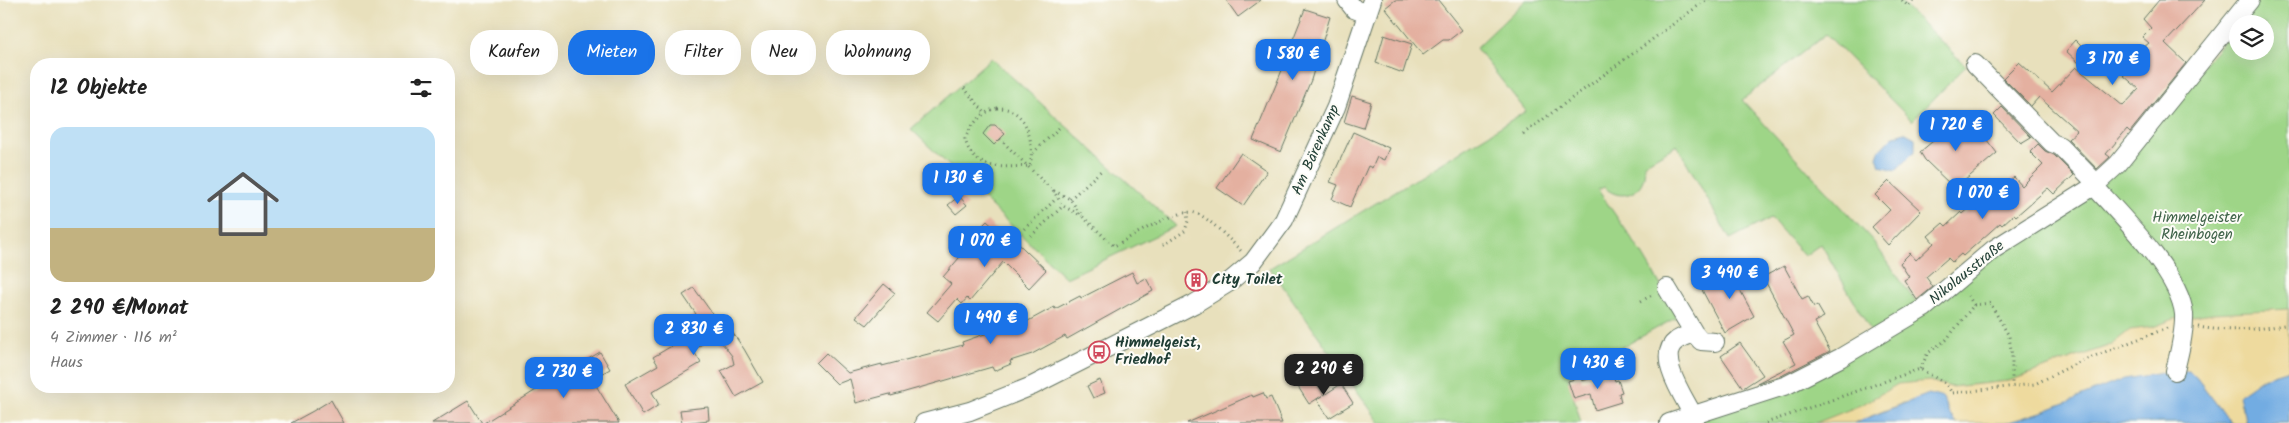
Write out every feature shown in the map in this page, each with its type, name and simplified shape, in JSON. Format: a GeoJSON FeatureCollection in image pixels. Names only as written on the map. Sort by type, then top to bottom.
{"type":"FeatureCollection","features":[{"type":"Feature","properties":{"kind":"street"},"geometry":{"type":"LineString","coordinates":[[1347,0],[1354,9],[1370,7]]}},
{"type":"Feature","properties":{"kind":"street","name":"Nikolausstraße"},"geometry":{"type":"LineString","coordinates":[[1669,423],[1752,398],[1795,382],[1840,358],[1924,308],[1994,249],[2096,185],[2118,164],[2250,0]]}},
{"type":"Feature","properties":{"kind":"street","name":"Am Bärenkamp"},"geometry":{"type":"LineString","coordinates":[[924,423],[970,411],[1040,382],[1194,304],[1228,283],[1253,262],[1284,220],[1332,116],[1370,7]]}},
{"type":"Feature","properties":{"kind":"street"},"geometry":{"type":"LineString","coordinates":[[1975,64],[2052,143],[2060,146],[2096,185],[2148,248],[2176,287],[2182,304],[2184,324],[2176,371]]}},
{"type":"Feature","properties":{"kind":"street"},"geometry":{"type":"LineString","coordinates":[[1666,288],[1701,341],[1715,342]]}},
{"type":"Feature","properties":{"kind":"street"},"geometry":{"type":"LineString","coordinates":[[1693,415],[1669,365],[1670,350],[1675,341],[1694,333]]}},
{"type":"Feature","properties":{"kind":"path"},"geometry":{"type":"LineString","coordinates":[[1523,134],[1706,0]]}},
{"type":"Feature","properties":{"kind":"path"},"geometry":{"type":"LineString","coordinates":[[1902,0],[1908,6],[1913,0]]}},
{"type":"Feature","properties":{"kind":"path"},"geometry":{"type":"LineString","coordinates":[[964,88],[985,113]]}},
{"type":"Feature","properties":{"kind":"path"},"geometry":{"type":"LineString","coordinates":[[1003,108],[1012,111],[1021,118],[1029,135],[1032,153],[1030,166],[985,165],[970,152],[965,139],[985,113],[1003,108]]}},
{"type":"Feature","properties":{"kind":"path"},"geometry":{"type":"LineString","coordinates":[[1032,153],[1059,128]]}},
{"type":"Feature","properties":{"kind":"path"},"geometry":{"type":"LineString","coordinates":[[1000,139],[1030,166],[1052,190],[1063,206],[1082,216]]}},
{"type":"Feature","properties":{"kind":"path"},"geometry":{"type":"LineString","coordinates":[[1070,199],[1102,170]]}},
{"type":"Feature","properties":{"kind":"path"},"geometry":{"type":"LineString","coordinates":[[1052,190],[1070,199],[1082,216],[1114,246],[1168,219],[1187,212],[1194,212],[1230,239],[1253,262]]}},
{"type":"Feature","properties":{"kind":"path"},"geometry":{"type":"LineString","coordinates":[[1024,229],[1057,198]]}},
{"type":"Feature","properties":{"kind":"path"},"geometry":{"type":"LineString","coordinates":[[1031,236],[1063,206]]}},
{"type":"Feature","properties":{"kind":"path"},"geometry":{"type":"LineString","coordinates":[[1163,245],[1188,227],[1187,212]]}},
{"type":"Feature","properties":{"kind":"path"},"geometry":{"type":"LineString","coordinates":[[1964,290],[1974,305]]}},
{"type":"Feature","properties":{"kind":"path"},"geometry":{"type":"LineString","coordinates":[[1766,423],[1920,369],[1928,352],[1946,340],[1974,305],[1990,303],[2009,336],[2012,356],[2012,386]]}},
{"type":"Feature","properties":{"kind":"path"},"geometry":{"type":"LineString","coordinates":[[1920,369],[1945,383],[1952,393],[2034,384],[2103,352],[2162,330],[2184,324],[2222,331],[2271,328],[2289,324]]}},
{"type":"Feature","properties":{"kind":"green space"},"geometry":{"type":"Polygon","coordinates":[[[1526,0],[1899,0],[1966,66],[1912,121],[1826,34],[1742,100],[1873,241],[1919,307],[1874,336],[1821,244],[1804,256],[1771,218],[1730,239],[1677,145],[1644,164],[1643,181],[1633,192],[1619,195],[1604,187],[1598,190],[1639,249],[1679,316],[1568,377],[1581,423],[1380,423],[1270,268],[1526,111],[1476,48],[1526,0]]]}},
{"type":"Feature","properties":{"kind":"green space","name":"Himmelgeister Rheinbogen"},"geometry":{"type":"Polygon","coordinates":[[[2259,0],[2289,0],[2289,423],[2148,423],[2127,333],[2111,345],[2009,381],[1951,387],[1929,381],[1816,423],[1675,423],[1803,380],[2094,189],[2229,35],[2229,60],[2274,60],[2274,15],[2246,15],[2259,0]]]}},
{"type":"Feature","properties":{"kind":"green space"},"geometry":{"type":"Polygon","coordinates":[[[991,58],[1176,226],[1066,278],[911,129],[991,58]]]}},
{"type":"Feature","properties":{"kind":"sand"},"geometry":{"type":"Polygon","coordinates":[[[2289,309],[2289,370],[2263,378],[2240,403],[2246,415],[2245,423],[2231,423],[2196,377],[2045,411],[2006,423],[1956,423],[1949,414],[1943,398],[1903,403],[1854,423],[1816,423],[1863,404],[1898,384],[1929,381],[1951,387],[2009,381],[2111,345],[2130,330],[2153,327],[2174,319],[2212,313],[2289,309]]]}},
{"type":"Feature","properties":{"kind":"water"},"geometry":{"type":"Polygon","coordinates":[[[1904,132],[1915,138],[1915,151],[1896,170],[1880,166],[1877,157],[1879,151],[1892,137],[1904,132]]]}},
{"type":"Feature","properties":{"kind":"water"},"geometry":{"type":"Polygon","coordinates":[[[2289,370],[2289,423],[2245,423],[2245,415],[2239,395],[2263,378],[2289,370]]]}},
{"type":"Feature","properties":{"kind":"water"},"geometry":{"type":"Polygon","coordinates":[[[2175,371],[2189,371],[2196,377],[2231,423],[2006,423],[2045,411],[2124,379],[2175,371]]]}},
{"type":"Feature","properties":{"kind":"water"},"geometry":{"type":"Polygon","coordinates":[[[1929,394],[1943,398],[1949,414],[1956,423],[1854,423],[1929,394]]]}},
{"type":"Feature","properties":{"kind":"building"},"geometry":{"type":"Polygon","coordinates":[[[1226,0],[1261,0],[1238,17],[1226,0]]]}},
{"type":"Feature","properties":{"kind":"building"},"geometry":{"type":"Polygon","coordinates":[[[1395,0],[1438,0],[1462,30],[1449,40],[1443,40],[1423,55],[1385,8],[1395,0]]]}},
{"type":"Feature","properties":{"kind":"building"},"geometry":{"type":"Polygon","coordinates":[[[2159,0],[2205,0],[2165,43],[2186,63],[2130,132],[2127,129],[2106,154],[2110,157],[2097,169],[2068,139],[2077,131],[2039,97],[2031,106],[2003,78],[2019,62],[2052,92],[2076,67],[2123,106],[2139,89],[2123,75],[2149,43],[2142,37],[2151,28],[2143,19],[2159,0]]]}},
{"type":"Feature","properties":{"kind":"building"},"geometry":{"type":"Polygon","coordinates":[[[1305,9],[1330,17],[1311,80],[1281,152],[1253,140],[1285,63],[1283,63],[1288,47],[1290,47],[1305,9]]]}},
{"type":"Feature","properties":{"kind":"building"},"geometry":{"type":"Polygon","coordinates":[[[1384,35],[1412,44],[1403,73],[1376,63],[1384,35]]]}},
{"type":"Feature","properties":{"kind":"building"},"geometry":{"type":"Polygon","coordinates":[[[2076,40],[2088,52],[2079,63],[2066,51],[2076,40]]]}},
{"type":"Feature","properties":{"kind":"building"},"geometry":{"type":"Polygon","coordinates":[[[1352,96],[1371,102],[1363,128],[1344,122],[1352,96]]]}},
{"type":"Feature","properties":{"kind":"building"},"geometry":{"type":"Polygon","coordinates":[[[2002,107],[2031,137],[2021,143],[1994,115],[2002,107]]]}},
{"type":"Feature","properties":{"kind":"building"},"geometry":{"type":"Polygon","coordinates":[[[1936,117],[1954,136],[1972,121],[1997,153],[1957,187],[1953,187],[1925,160],[1920,152],[1933,141],[1922,129],[1936,117]]]}},
{"type":"Feature","properties":{"kind":"building"},"geometry":{"type":"Polygon","coordinates":[[[990,125],[995,125],[1005,134],[994,145],[983,134],[990,125]]]}},
{"type":"Feature","properties":{"kind":"building"},"geometry":{"type":"Polygon","coordinates":[[[1353,132],[1389,148],[1384,160],[1377,157],[1372,168],[1368,166],[1350,207],[1332,199],[1338,185],[1330,182],[1353,132]]]}},
{"type":"Feature","properties":{"kind":"building"},"geometry":{"type":"Polygon","coordinates":[[[2038,144],[2045,151],[2054,155],[2074,175],[2054,194],[2048,188],[2016,216],[2014,214],[2002,225],[2000,223],[1963,256],[1961,254],[1952,262],[1948,258],[1926,277],[1933,287],[1917,300],[1904,280],[1909,277],[1900,263],[1910,253],[1916,260],[1934,243],[1928,236],[1943,223],[1946,226],[1961,212],[1963,214],[1978,200],[1981,203],[1996,188],[1998,191],[2014,177],[2022,186],[2043,165],[2030,152],[2038,144]]]}},
{"type":"Feature","properties":{"kind":"building"},"geometry":{"type":"Polygon","coordinates":[[[1241,153],[1267,171],[1243,206],[1217,188],[1241,153]]]}},
{"type":"Feature","properties":{"kind":"building"},"geometry":{"type":"Polygon","coordinates":[[[1889,181],[1921,211],[1888,245],[1872,227],[1890,210],[1875,195],[1889,181]]]}},
{"type":"Feature","properties":{"kind":"building"},"geometry":{"type":"Polygon","coordinates":[[[959,196],[967,205],[956,214],[948,205],[959,196]]]}},
{"type":"Feature","properties":{"kind":"building"},"geometry":{"type":"Polygon","coordinates":[[[987,221],[1002,235],[1005,231],[1046,270],[1029,288],[1003,262],[970,301],[967,298],[962,304],[957,299],[938,321],[927,312],[951,284],[943,277],[980,233],[978,230],[987,221]]]}},
{"type":"Feature","properties":{"kind":"building"},"geometry":{"type":"Polygon","coordinates":[[[1784,266],[1802,299],[1808,296],[1814,307],[1817,305],[1824,317],[1814,322],[1830,351],[1783,375],[1757,383],[1796,363],[1783,341],[1794,335],[1763,277],[1784,266]]]}},
{"type":"Feature","properties":{"kind":"building"},"geometry":{"type":"Polygon","coordinates":[[[1742,267],[1751,284],[1740,290],[1754,316],[1725,333],[1702,290],[1742,267]]]}},
{"type":"Feature","properties":{"kind":"building"},"geometry":{"type":"Polygon","coordinates":[[[1132,272],[1137,283],[1146,278],[1153,291],[1067,339],[1065,336],[1032,354],[1010,361],[1011,364],[994,371],[992,367],[891,396],[890,394],[856,403],[850,379],[837,384],[816,363],[826,353],[848,373],[963,345],[962,342],[1016,323],[1017,327],[1054,307],[1055,309],[1080,296],[1081,298],[1132,272]]]}},
{"type":"Feature","properties":{"kind":"building"},"geometry":{"type":"Polygon","coordinates":[[[884,284],[895,293],[867,325],[856,317],[884,284]]]}},
{"type":"Feature","properties":{"kind":"building"},"geometry":{"type":"Polygon","coordinates":[[[694,288],[719,323],[722,322],[726,327],[728,326],[763,382],[736,397],[721,371],[734,364],[732,356],[716,335],[693,350],[701,363],[652,392],[659,405],[643,415],[625,384],[658,365],[653,357],[675,344],[667,331],[696,314],[683,295],[694,288]]]}},
{"type":"Feature","properties":{"kind":"building"},"geometry":{"type":"Polygon","coordinates":[[[1740,343],[1763,375],[1743,388],[1721,356],[1740,343]]]}},
{"type":"Feature","properties":{"kind":"building"},"geometry":{"type":"Polygon","coordinates":[[[600,352],[610,369],[592,379],[619,423],[484,423],[544,385],[543,383],[550,379],[548,376],[560,369],[562,372],[569,368],[570,370],[600,352]]]}},
{"type":"Feature","properties":{"kind":"building"},"geometry":{"type":"Polygon","coordinates":[[[1309,372],[1324,395],[1341,384],[1353,403],[1329,418],[1317,399],[1323,395],[1309,404],[1295,382],[1309,372]]]}},
{"type":"Feature","properties":{"kind":"building"},"geometry":{"type":"Polygon","coordinates":[[[1612,372],[1615,381],[1618,380],[1622,392],[1619,393],[1621,402],[1595,410],[1591,394],[1574,399],[1568,381],[1581,377],[1582,381],[1612,372]]]}},
{"type":"Feature","properties":{"kind":"building"},"geometry":{"type":"Polygon","coordinates":[[[1100,380],[1105,393],[1093,398],[1087,386],[1100,380]]]}},
{"type":"Feature","properties":{"kind":"building"},"geometry":{"type":"Polygon","coordinates":[[[1263,393],[1266,399],[1271,397],[1282,423],[1187,423],[1252,395],[1253,397],[1263,393]]]}},
{"type":"Feature","properties":{"kind":"building"},"geometry":{"type":"Polygon","coordinates":[[[331,400],[344,423],[291,423],[313,411],[331,400]]]}},
{"type":"Feature","properties":{"kind":"building"},"geometry":{"type":"Polygon","coordinates":[[[468,401],[482,423],[432,423],[468,401]]]}},
{"type":"Feature","properties":{"kind":"building"},"geometry":{"type":"Polygon","coordinates":[[[708,407],[709,420],[682,423],[680,410],[708,407]]]}},
{"type":"Feature","properties":{"kind":"place","name":"City Toilet"},"geometry":{"type":"Point","coordinates":[1196,280]}},
{"type":"Feature","properties":{"kind":"place","name":"Himmelgeist, Friedhof"},"geometry":{"type":"Point","coordinates":[1099,352]}}]}
